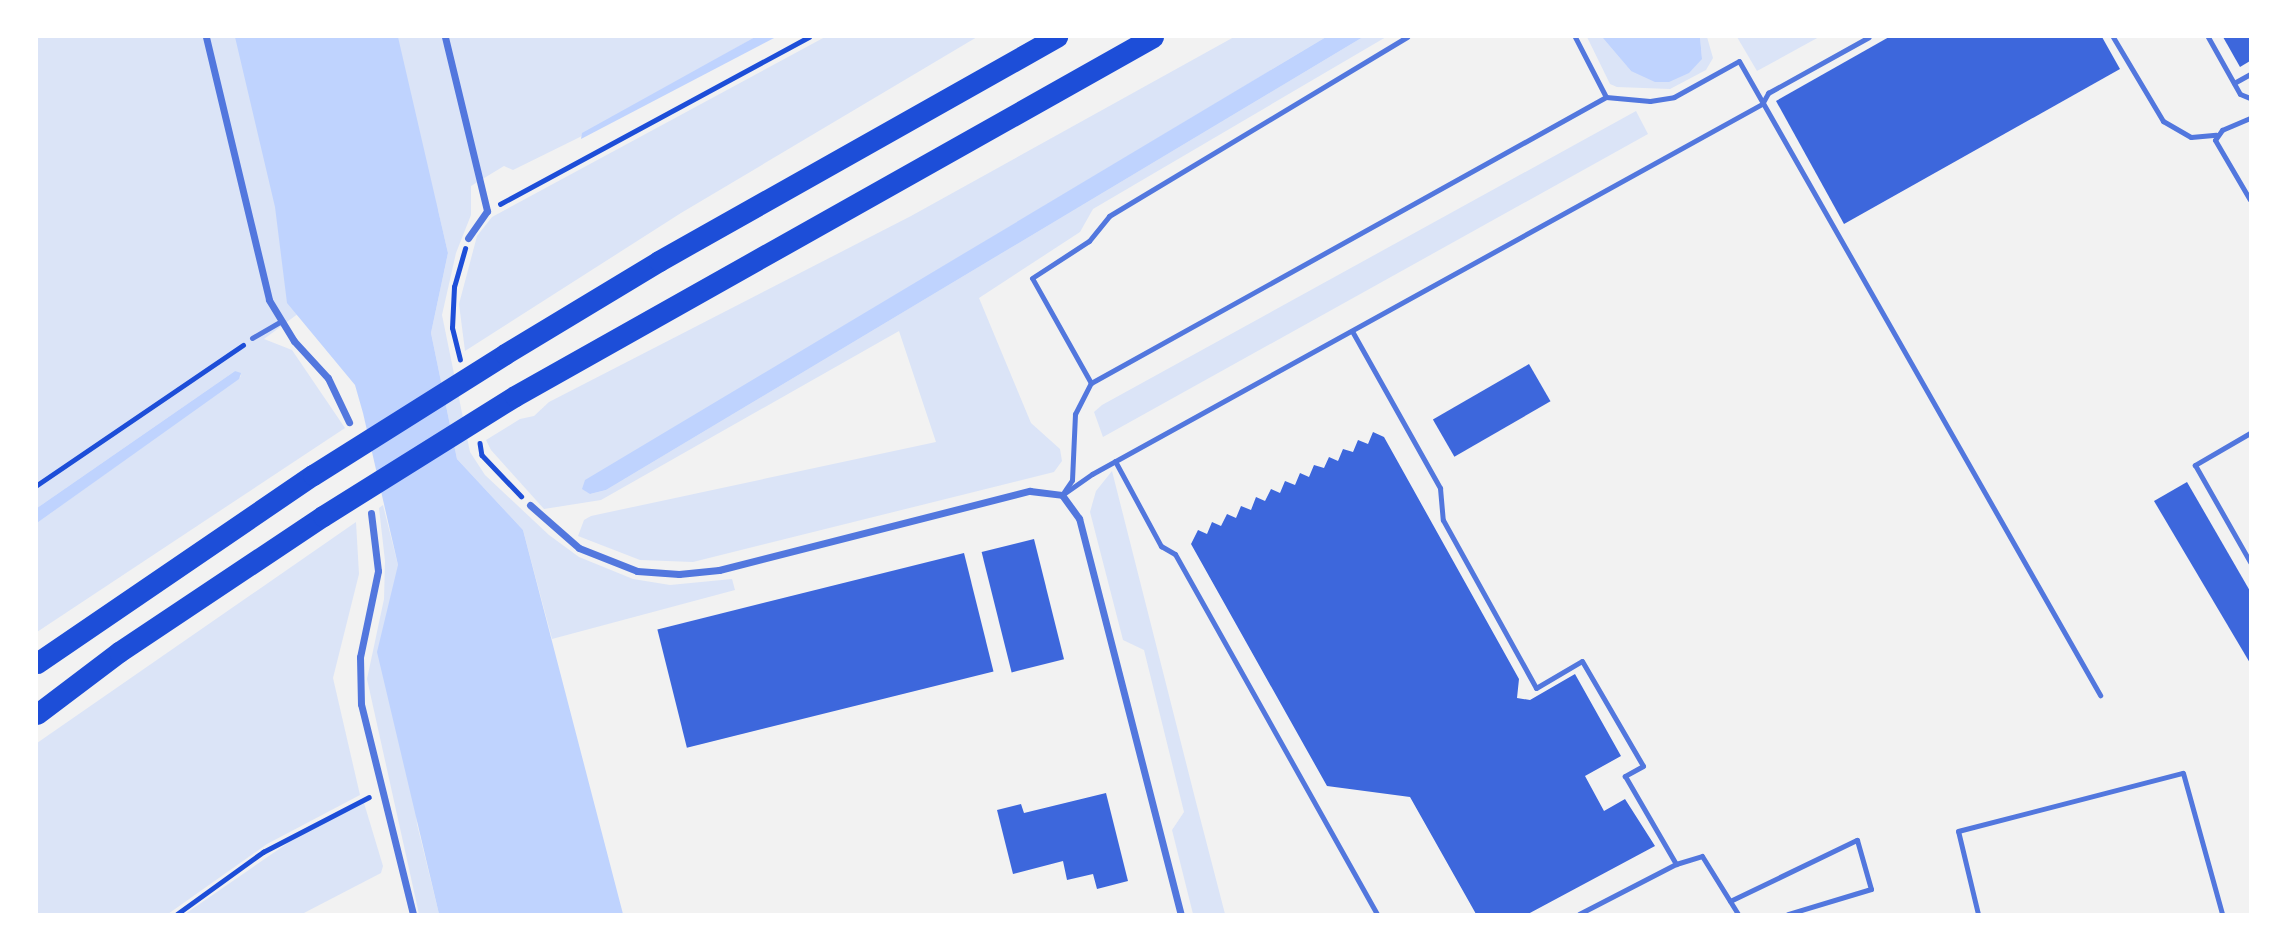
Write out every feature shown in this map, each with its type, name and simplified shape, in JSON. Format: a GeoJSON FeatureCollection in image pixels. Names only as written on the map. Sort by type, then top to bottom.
{"type":"FeatureCollection","features":[{"type":"Feature","properties":{"kind":"highway"},"geometry":{"type":"LineString","coordinates":[[37,663],[313,475],[505,354],[659,261],[1057,37]]}},
{"type":"Feature","properties":{"kind":"highway"},"geometry":{"type":"LineString","coordinates":[[37,714],[119,652],[323,516],[515,396],[1153,37]]}},
{"type":"Feature","properties":{"kind":"street"},"geometry":{"type":"LineString","coordinates":[[206,37],[269,300],[281,321],[328,378],[349,422]]}},
{"type":"Feature","properties":{"kind":"street"},"geometry":{"type":"LineString","coordinates":[[445,37],[487,211],[468,238]]}},
{"type":"Feature","properties":{"kind":"street"},"geometry":{"type":"LineString","coordinates":[[530,505],[579,548],[638,571],[679,574],[719,570],[1030,491],[1062,495],[1079,518],[1181,914]]}},
{"type":"Feature","properties":{"kind":"street"},"geometry":{"type":"LineString","coordinates":[[371,513],[378,547],[376,595],[360,657],[359,681],[413,914]]}},
{"type":"Feature","properties":{"kind":"lane"},"geometry":{"type":"LineString","coordinates":[[1091,383],[1032,278],[1089,241],[1109,216],[1408,37]]}},
{"type":"Feature","properties":{"kind":"lane"},"geometry":{"type":"LineString","coordinates":[[1575,37],[1606,97]]}},
{"type":"Feature","properties":{"kind":"lane"},"geometry":{"type":"LineString","coordinates":[[1062,495],[1115,461],[1762,104],[1768,93],[1869,37]]}},
{"type":"Feature","properties":{"kind":"lane"},"geometry":{"type":"LineString","coordinates":[[2113,37],[2163,121],[2191,137],[2216,135],[2250,118]]}},
{"type":"Feature","properties":{"kind":"lane"},"geometry":{"type":"LineString","coordinates":[[2208,37],[2239,94],[2250,99]]}},
{"type":"Feature","properties":{"kind":"lane"},"geometry":{"type":"LineString","coordinates":[[1062,495],[1072,480],[1075,414],[1091,383],[1606,97],[1650,101],[1674,97],[1739,61],[2100,695]]}},
{"type":"Feature","properties":{"kind":"lane"},"geometry":{"type":"LineString","coordinates":[[2234,83],[2250,74]]}},
{"type":"Feature","properties":{"kind":"lane"},"geometry":{"type":"LineString","coordinates":[[2216,135],[2250,200]]}},
{"type":"Feature","properties":{"kind":"lane"},"geometry":{"type":"LineString","coordinates":[[252,338],[281,321]]}},
{"type":"Feature","properties":{"kind":"lane"},"geometry":{"type":"LineString","coordinates":[[1352,331],[1440,488],[1443,520],[1536,688],[1582,661],[1643,766],[1625,776],[1676,864]]}},
{"type":"Feature","properties":{"kind":"lane"},"geometry":{"type":"LineString","coordinates":[[2250,442],[2248,434],[2194,465],[2250,562]]}},
{"type":"Feature","properties":{"kind":"lane"},"geometry":{"type":"LineString","coordinates":[[1115,461],[1161,546],[1175,554],[1377,914]]}},
{"type":"Feature","properties":{"kind":"lane"},"geometry":{"type":"LineString","coordinates":[[1978,914],[1958,831],[2183,773],[2222,914]]}},
{"type":"Feature","properties":{"kind":"lane"},"geometry":{"type":"LineString","coordinates":[[1730,901],[1857,840],[1871,889],[1788,914]]}},
{"type":"Feature","properties":{"kind":"lane"},"geometry":{"type":"LineString","coordinates":[[1579,914],[1676,864],[1702,856],[1738,914]]}},
{"type":"Feature","properties":{"kind":"path"},"geometry":{"type":"LineString","coordinates":[[487,211],[809,37]]}},
{"type":"Feature","properties":{"kind":"path"},"geometry":{"type":"LineString","coordinates":[[452,328],[454,287],[468,238]]}},
{"type":"Feature","properties":{"kind":"path"},"geometry":{"type":"LineString","coordinates":[[37,485],[252,338]]}},
{"type":"Feature","properties":{"kind":"path"},"geometry":{"type":"LineString","coordinates":[[482,455],[530,505]]}},
{"type":"Feature","properties":{"kind":"path"},"geometry":{"type":"LineString","coordinates":[[177,914],[264,852],[353,802],[383,792]]}},
{"type":"Feature","properties":{"kind":"shaded area"},"geometry":{"type":"Polygon","coordinates":[[[37,37],[755,37],[580,137],[513,170],[504,166],[471,186],[471,215],[456,253],[442,315],[470,452],[485,475],[549,535],[579,557],[633,579],[670,585],[732,579],[735,590],[552,639],[523,530],[457,459],[431,333],[448,253],[438,210],[264,339],[292,350],[345,428],[37,632],[37,523],[241,376],[235,371],[37,508],[37,37]]]}},
{"type":"Feature","properties":{"kind":"shaded area"},"geometry":{"type":"Polygon","coordinates":[[[825,37],[977,37],[681,213],[465,351],[459,304],[477,236],[492,217],[825,37]]]}},
{"type":"Feature","properties":{"kind":"shaded area"},"geometry":{"type":"Polygon","coordinates":[[[1234,37],[1326,37],[784,362],[590,494],[606,490],[1363,37],[1386,37],[1093,209],[1080,232],[979,298],[1031,423],[1060,449],[1062,461],[1054,472],[693,562],[640,560],[578,536],[584,520],[591,516],[936,442],[899,331],[601,500],[544,509],[491,450],[486,440],[520,419],[534,416],[549,402],[911,216],[1234,37]]]}},
{"type":"Feature","properties":{"kind":"shaded area"},"geometry":{"type":"Polygon","coordinates":[[[1587,37],[1602,37],[1631,71],[1702,59],[1700,37],[1707,37],[1713,58],[1706,70],[1670,89],[1617,87],[1610,84],[1587,37]]]}},
{"type":"Feature","properties":{"kind":"shaded area"},"geometry":{"type":"Polygon","coordinates":[[[1737,37],[1819,37],[1757,71],[1737,37]]]}},
{"type":"Feature","properties":{"kind":"shaded area"},"geometry":{"type":"Polygon","coordinates":[[[1636,111],[1648,134],[1103,437],[1094,412],[1102,405],[1636,111]]]}},
{"type":"Feature","properties":{"kind":"shaded area"},"geometry":{"type":"Polygon","coordinates":[[[1112,471],[1225,914],[1193,914],[1172,830],[1184,812],[1144,650],[1123,640],[1090,512],[1096,491],[1112,471]]]}},
{"type":"Feature","properties":{"kind":"shaded area"},"geometry":{"type":"Polygon","coordinates":[[[383,505],[398,565],[417,824],[439,914],[419,914],[367,679],[384,599],[385,561],[379,508],[383,505]]]}},
{"type":"Feature","properties":{"kind":"shaded area"},"geometry":{"type":"Polygon","coordinates":[[[356,522],[359,574],[333,678],[360,795],[267,844],[168,914],[37,914],[37,743],[356,522]]]}},
{"type":"Feature","properties":{"kind":"shaded area"},"geometry":{"type":"Polygon","coordinates":[[[364,803],[383,866],[381,873],[302,914],[185,914],[298,836],[364,803]]]}},
{"type":"Feature","properties":{"kind":"water"},"geometry":{"type":"Polygon","coordinates":[[[235,37],[398,37],[448,253],[431,333],[457,459],[523,530],[623,914],[439,914],[377,652],[398,565],[363,413],[355,385],[287,303],[275,207],[235,37]]]}},
{"type":"Feature","properties":{"kind":"water"},"geometry":{"type":"Polygon","coordinates":[[[755,37],[776,37],[581,139],[582,133],[755,37]]]}},
{"type":"Feature","properties":{"kind":"water"},"geometry":{"type":"Polygon","coordinates":[[[1326,37],[1363,37],[606,490],[590,494],[582,489],[585,480],[1326,37]]]}},
{"type":"Feature","properties":{"kind":"water"},"geometry":{"type":"Polygon","coordinates":[[[1602,37],[1700,37],[1702,59],[1689,73],[1669,82],[1655,82],[1631,71],[1602,37]]]}},
{"type":"Feature","properties":{"kind":"water"},"geometry":{"type":"Polygon","coordinates":[[[235,371],[241,373],[239,379],[37,523],[37,508],[235,371]]]}},
{"type":"Feature","properties":{"kind":"building"},"geometry":{"type":"Polygon","coordinates":[[[1889,37],[2102,37],[2120,69],[1844,224],[1776,101],[1889,37]]]}},
{"type":"Feature","properties":{"kind":"building"},"geometry":{"type":"Polygon","coordinates":[[[2223,37],[2250,37],[2250,61],[2240,67],[2223,37]]]}},
{"type":"Feature","properties":{"kind":"building"},"geometry":{"type":"Polygon","coordinates":[[[1529,364],[1551,401],[1454,457],[1433,420],[1529,364]]]}},
{"type":"Feature","properties":{"kind":"building"},"geometry":{"type":"Polygon","coordinates":[[[1373,432],[1384,437],[1519,679],[1517,698],[1530,700],[1575,674],[1621,756],[1585,776],[1604,811],[1625,799],[1655,846],[1528,914],[1476,914],[1410,797],[1327,786],[1191,544],[1198,530],[1207,534],[1212,522],[1221,526],[1227,514],[1236,518],[1241,506],[1251,510],[1256,497],[1265,501],[1271,489],[1280,493],[1285,481],[1295,485],[1300,473],[1309,477],[1314,465],[1324,468],[1329,457],[1338,461],[1343,449],[1353,452],[1358,440],[1368,444],[1373,432]]]}},
{"type":"Feature","properties":{"kind":"building"},"geometry":{"type":"Polygon","coordinates":[[[2187,482],[2250,591],[2250,663],[2154,501],[2187,482]]]}},
{"type":"Feature","properties":{"kind":"building"},"geometry":{"type":"Polygon","coordinates":[[[1034,539],[1064,659],[1012,672],[982,552],[1034,539]]]}},
{"type":"Feature","properties":{"kind":"building"},"geometry":{"type":"Polygon","coordinates":[[[964,553],[994,671],[687,748],[657,629],[964,553]]]}},
{"type":"Feature","properties":{"kind":"building"},"geometry":{"type":"Polygon","coordinates":[[[1106,793],[1128,881],[1097,889],[1093,874],[1067,880],[1063,861],[1013,874],[997,810],[1021,804],[1024,813],[1106,793]]]}}]}
